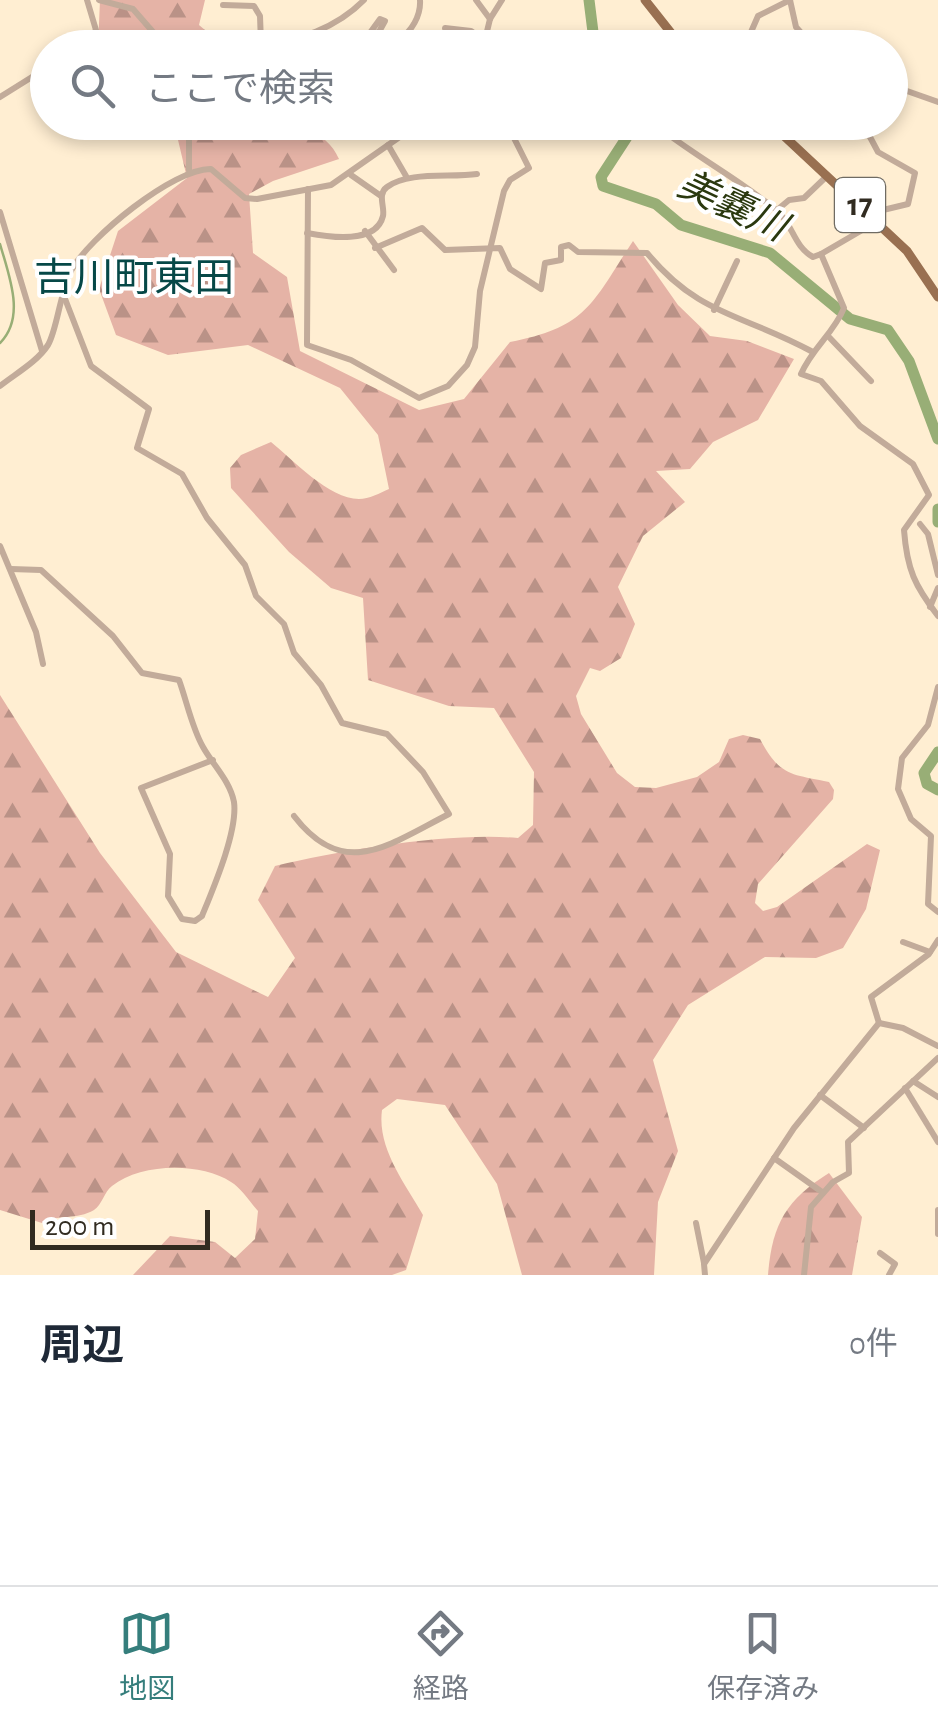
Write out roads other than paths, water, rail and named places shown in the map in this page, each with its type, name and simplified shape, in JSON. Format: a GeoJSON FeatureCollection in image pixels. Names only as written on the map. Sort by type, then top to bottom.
{"type":"FeatureCollection","features":[{"type":"Feature","properties":{"kind":"main road"},"geometry":{"type":"LineString","coordinates":[[644,0],[668,30]]}},
{"type":"Feature","properties":{"kind":"main road","name":"17"},"geometry":{"type":"LineString","coordinates":[[790,140],[908,251],[938,298]]}},
{"type":"Feature","properties":{"kind":"street"},"geometry":{"type":"LineString","coordinates":[[87,0],[96,30]]}},
{"type":"Feature","properties":{"kind":"street"},"geometry":{"type":"LineString","coordinates":[[99,0],[133,9],[151,30]]}},
{"type":"Feature","properties":{"kind":"street"},"geometry":{"type":"LineString","coordinates":[[133,9],[138,0]]}},
{"type":"Feature","properties":{"kind":"street"},"geometry":{"type":"LineString","coordinates":[[349,0],[361,3]]}},
{"type":"Feature","properties":{"kind":"street"},"geometry":{"type":"LineString","coordinates":[[409,30],[421,12],[420,0]]}},
{"type":"Feature","properties":{"kind":"street"},"geometry":{"type":"LineString","coordinates":[[476,0],[490,19]]}},
{"type":"Feature","properties":{"kind":"street"},"geometry":{"type":"LineString","coordinates":[[488,30],[502,0]]}},
{"type":"Feature","properties":{"kind":"street"},"geometry":{"type":"LineString","coordinates":[[752,30],[758,16],[790,0],[798,30]]}},
{"type":"Feature","properties":{"kind":"street"},"geometry":{"type":"LineString","coordinates":[[315,30],[338,21],[361,3]]}},
{"type":"Feature","properties":{"kind":"street"},"geometry":{"type":"LineString","coordinates":[[223,5],[254,6],[260,16],[261,30]]}},
{"type":"Feature","properties":{"kind":"street"},"geometry":{"type":"LineString","coordinates":[[372,30],[380,19],[386,21],[379,30]]}},
{"type":"Feature","properties":{"kind":"street"},"geometry":{"type":"LineString","coordinates":[[445,28],[462,30]]}},
{"type":"Feature","properties":{"kind":"street"},"geometry":{"type":"LineString","coordinates":[[0,98],[30,79]]}},
{"type":"Feature","properties":{"kind":"street"},"geometry":{"type":"LineString","coordinates":[[908,91],[938,102]]}},
{"type":"Feature","properties":{"kind":"street"},"geometry":{"type":"LineString","coordinates":[[189,140],[189,170]]}},
{"type":"Feature","properties":{"kind":"street"},"geometry":{"type":"LineString","coordinates":[[0,386],[48,345],[73,267],[105,229],[189,170],[211,169],[245,198],[257,200],[331,185],[351,175],[395,140]]}},
{"type":"Feature","properties":{"kind":"street"},"geometry":{"type":"LineString","coordinates":[[308,189],[306,345],[352,360],[419,398],[448,386],[468,365],[475,347],[480,291],[504,192],[530,163],[517,140]]}},
{"type":"Feature","properties":{"kind":"street"},"geometry":{"type":"LineString","coordinates":[[673,140],[776,210],[800,250],[813,256],[876,222],[884,210],[908,204],[916,178],[905,164],[878,152],[872,140]]}},
{"type":"Feature","properties":{"kind":"street"},"geometry":{"type":"LineString","coordinates":[[388,145],[406,176]]}},
{"type":"Feature","properties":{"kind":"street"},"geometry":{"type":"LineString","coordinates":[[306,233],[350,238],[373,230],[383,217],[381,196],[386,187],[406,176],[477,174]]}},
{"type":"Feature","properties":{"kind":"street"},"geometry":{"type":"LineString","coordinates":[[351,175],[381,196]]}},
{"type":"Feature","properties":{"kind":"street"},"geometry":{"type":"LineString","coordinates":[[776,210],[789,200],[804,198],[828,175]]}},
{"type":"Feature","properties":{"kind":"street"},"geometry":{"type":"LineString","coordinates":[[0,212],[42,351]]}},
{"type":"Feature","properties":{"kind":"street"},"geometry":{"type":"LineString","coordinates":[[375,248],[416,227],[446,250],[500,248],[510,270],[541,289],[545,262],[562,260],[562,248],[569,244],[578,252],[648,253],[688,296],[714,310],[764,326],[811,351]]}},
{"type":"Feature","properties":{"kind":"street"},"geometry":{"type":"LineString","coordinates":[[364,230],[394,270]]}},
{"type":"Feature","properties":{"kind":"street"},"geometry":{"type":"LineString","coordinates":[[821,254],[844,299],[842,315],[828,336],[811,351],[801,374],[821,381],[860,426],[913,464],[923,478],[929,496],[904,530],[913,581],[923,603],[934,607]]}},
{"type":"Feature","properties":{"kind":"street"},"geometry":{"type":"LineString","coordinates":[[714,310],[737,261]]}},
{"type":"Feature","properties":{"kind":"street"},"geometry":{"type":"LineString","coordinates":[[62,292],[91,366],[149,409],[137,448],[173,467],[190,484],[207,518],[245,566],[256,596],[284,624],[294,654],[320,685],[342,723],[387,734],[423,772],[449,814],[387,844],[356,852],[318,845],[294,816]]}},
{"type":"Feature","properties":{"kind":"street"},"geometry":{"type":"LineString","coordinates":[[828,336],[871,381]]}},
{"type":"Feature","properties":{"kind":"street"},"geometry":{"type":"LineString","coordinates":[[920,524],[928,534],[938,575]]}},
{"type":"Feature","properties":{"kind":"street"},"geometry":{"type":"LineString","coordinates":[[0,546],[42,649],[42,664]]}},
{"type":"Feature","properties":{"kind":"street"},"geometry":{"type":"LineString","coordinates":[[11,569],[35,568],[52,578],[113,636],[142,672],[176,677],[202,746],[213,760],[234,802],[233,820],[205,908],[195,921],[182,919],[168,896],[170,854],[141,788],[213,760]]}},
{"type":"Feature","properties":{"kind":"street"},"geometry":{"type":"LineString","coordinates":[[938,588],[934,607],[938,616]]}},
{"type":"Feature","properties":{"kind":"street"},"geometry":{"type":"LineString","coordinates":[[938,687],[928,725],[902,758],[898,789],[911,818],[931,836],[928,904],[938,912]]}},
{"type":"Feature","properties":{"kind":"street"},"geometry":{"type":"LineString","coordinates":[[924,855],[928,872]]}},
{"type":"Feature","properties":{"kind":"street"},"geometry":{"type":"LineString","coordinates":[[879,1024],[871,997],[930,952],[938,940]]}},
{"type":"Feature","properties":{"kind":"street"},"geometry":{"type":"LineString","coordinates":[[903,942],[930,952]]}},
{"type":"Feature","properties":{"kind":"street"},"geometry":{"type":"LineString","coordinates":[[879,1024],[904,1028],[938,1046]]}},
{"type":"Feature","properties":{"kind":"street"},"geometry":{"type":"LineString","coordinates":[[704,1264],[774,1158],[879,1024]]}},
{"type":"Feature","properties":{"kind":"street"},"geometry":{"type":"LineString","coordinates":[[804,1275],[811,1207],[823,1192],[850,1173],[848,1142],[938,1058]]}},
{"type":"Feature","properties":{"kind":"street"},"geometry":{"type":"LineString","coordinates":[[913,1081],[938,1097]]}},
{"type":"Feature","properties":{"kind":"street"},"geometry":{"type":"LineString","coordinates":[[904,1088],[938,1142]]}},
{"type":"Feature","properties":{"kind":"street"},"geometry":{"type":"LineString","coordinates":[[820,1095],[864,1128]]}},
{"type":"Feature","properties":{"kind":"street"},"geometry":{"type":"LineString","coordinates":[[774,1158],[823,1192]]}},
{"type":"Feature","properties":{"kind":"street"},"geometry":{"type":"LineString","coordinates":[[938,1210],[938,1234]]}},
{"type":"Feature","properties":{"kind":"street"},"geometry":{"type":"LineString","coordinates":[[696,1223],[706,1275]]}},
{"type":"Feature","properties":{"kind":"street"},"geometry":{"type":"LineString","coordinates":[[880,1253],[895,1264],[889,1275]]}},
{"type":"Feature","properties":{"kind":"waterway","name":"美嚢川"},"geometry":{"type":"LineString","coordinates":[[589,0],[593,30]]}},
{"type":"Feature","properties":{"kind":"waterway","name":"美嚢川"},"geometry":{"type":"LineString","coordinates":[[625,140],[601,177],[603,186],[656,204],[681,225],[770,253],[850,319],[888,330],[909,361],[938,439]]}},
{"type":"Feature","properties":{"kind":"waterway"},"geometry":{"type":"LineString","coordinates":[[0,244],[14,309],[8,333],[0,343]]}},
{"type":"Feature","properties":{"kind":"waterway","name":"美嚢川"},"geometry":{"type":"LineString","coordinates":[[938,509],[938,522]]}},
{"type":"Feature","properties":{"kind":"waterway","name":"美嚢川"},"geometry":{"type":"LineString","coordinates":[[938,752],[924,773],[927,784],[938,790]]}},
{"type":"Feature","properties":{"kind":"district","name":"吉川町東田"},"geometry":{"type":"Point","coordinates":[134,279]}}]}
